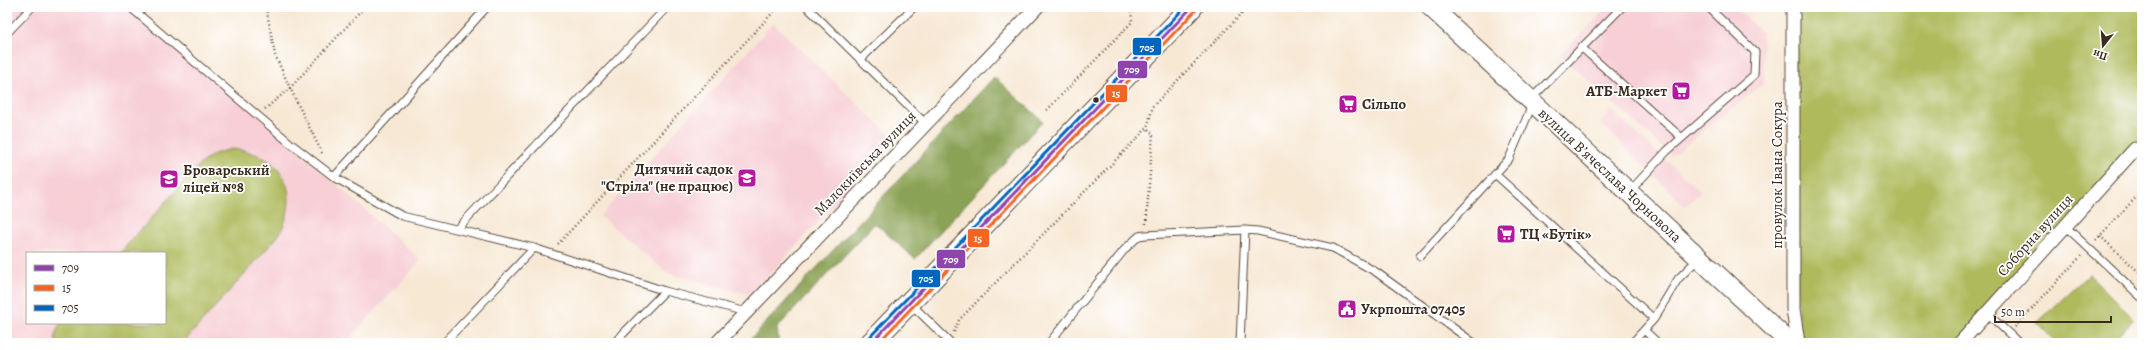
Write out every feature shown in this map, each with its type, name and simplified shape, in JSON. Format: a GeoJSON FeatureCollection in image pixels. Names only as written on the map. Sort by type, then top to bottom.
{"type":"FeatureCollection","features":[{"type":"Feature","properties":{"kind":"main road"},"geometry":{"type":"LineString","coordinates":[[872,343],[1192,7]]}},
{"type":"Feature","properties":{"kind":"street","name":"Малокиївська вулиця"},"geometry":{"type":"LineString","coordinates":[[717,343],[1037,7]]}},
{"type":"Feature","properties":{"kind":"street","name":"вулиця Вʼячеслава Чорновола"},"geometry":{"type":"LineString","coordinates":[[1431,7],[1531,102],[1790,342]]}},
{"type":"Feature","properties":{"kind":"street","name":"провулок Івана Сокура"},"geometry":{"type":"LineString","coordinates":[[1790,342],[1793,309],[1793,7]]}},
{"type":"Feature","properties":{"kind":"street","name":"Соборна вулиця"},"geometry":{"type":"LineString","coordinates":[[1960,343],[2065,226],[2138,150]]}},
{"type":"Feature","properties":{"kind":"lane"},"geometry":{"type":"LineString","coordinates":[[7,33],[32,7]]}},
{"type":"Feature","properties":{"kind":"lane"},"geometry":{"type":"LineString","coordinates":[[130,7],[257,116],[334,177],[402,216],[534,248],[665,291],[746,312]]}},
{"type":"Feature","properties":{"kind":"lane"},"geometry":{"type":"LineString","coordinates":[[334,177],[487,7]]}},
{"type":"Feature","properties":{"kind":"lane"},"geometry":{"type":"LineString","coordinates":[[457,229],[667,7]]}},
{"type":"Feature","properties":{"kind":"lane"},"geometry":{"type":"LineString","coordinates":[[807,7],[925,123]]}},
{"type":"Feature","properties":{"kind":"lane"},"geometry":{"type":"LineString","coordinates":[[860,60],[914,7]]}},
{"type":"Feature","properties":{"kind":"lane"},"geometry":{"type":"LineString","coordinates":[[1420,256],[1509,159],[1531,102],[1581,47],[1622,7]]}},
{"type":"Feature","properties":{"kind":"lane"},"geometry":{"type":"LineString","coordinates":[[1629,192],[1682,138],[1754,75],[1755,52],[1708,7]]}},
{"type":"Feature","properties":{"kind":"lane"},"geometry":{"type":"LineString","coordinates":[[1581,47],[1682,138]]}},
{"type":"Feature","properties":{"kind":"lane"},"geometry":{"type":"LineString","coordinates":[[1495,174],[1654,318]]}},
{"type":"Feature","properties":{"kind":"lane"},"geometry":{"type":"LineString","coordinates":[[2065,226],[2142,298]]}},
{"type":"Feature","properties":{"kind":"lane"},"geometry":{"type":"LineString","coordinates":[[1240,343],[1245,230]]}},
{"type":"Feature","properties":{"kind":"lane"},"geometry":{"type":"LineString","coordinates":[[1049,343],[1125,249],[1139,236],[1245,230],[1258,231],[1332,248],[1376,272],[1474,343]]}},
{"type":"Feature","properties":{"kind":"lane"},"geometry":{"type":"LineString","coordinates":[[444,343],[534,248]]}},
{"type":"Feature","properties":{"kind":"lane"},"geometry":{"type":"LineString","coordinates":[[1632,343],[1654,318],[1678,279],[1699,258]]}},
{"type":"Feature","properties":{"kind":"lane"},"geometry":{"type":"LineString","coordinates":[[614,343],[665,291]]}},
{"type":"Feature","properties":{"kind":"lane"},"geometry":{"type":"LineString","coordinates":[[910,303],[951,343]]}},
{"type":"Feature","properties":{"kind":"lane"},"geometry":{"type":"LineString","coordinates":[[1987,313],[2019,343]]}},
{"type":"Feature","properties":{"kind":"lane"},"geometry":{"type":"LineString","coordinates":[[1644,330],[1658,343]]}},
{"type":"Feature","properties":{"kind":"path"},"geometry":{"type":"LineString","coordinates":[[266,7],[275,55],[334,177]]}},
{"type":"Feature","properties":{"kind":"path"},"geometry":{"type":"LineString","coordinates":[[257,116],[290,88],[365,7]]}},
{"type":"Feature","properties":{"kind":"path"},"geometry":{"type":"LineString","coordinates":[[550,253],[778,7]]}},
{"type":"Feature","properties":{"kind":"path"},"geometry":{"type":"LineString","coordinates":[[1047,110],[1132,22],[1131,7]]}},
{"type":"Feature","properties":{"kind":"path"},"geometry":{"type":"LineString","coordinates":[[953,334],[959,320],[1147,128],[1152,106],[1248,7]]}},
{"type":"Feature","properties":{"kind":"path"},"geometry":{"type":"LineString","coordinates":[[1145,235],[1153,134],[1147,128]]}},
{"type":"Feature","properties":{"kind":"path"},"geometry":{"type":"LineString","coordinates":[[2095,241],[2142,191]]}},
{"type":"Feature","properties":{"kind":"path"},"geometry":{"type":"LineString","coordinates":[[2100,236],[2142,275]]}},
{"type":"Feature","properties":{"kind":"path"},"geometry":{"type":"LineString","coordinates":[[2009,333],[2086,251]]}},
{"type":"Feature","properties":{"kind":"shaded area","name":"Броварський ліцей №8"},"geometry":{"type":"Polygon","coordinates":[[[7,7],[130,7],[290,143],[421,260],[346,343],[7,343],[7,7]]]}},
{"type":"Feature","properties":{"kind":"shaded area"},"geometry":{"type":"Polygon","coordinates":[[[1608,7],[1735,7],[1762,33],[1764,83],[1672,156],[1560,55],[1608,7]]]}},
{"type":"Feature","properties":{"kind":"shaded area","name":"Дитячий садок \"Стріла\" (не працює)"},"geometry":{"type":"Polygon","coordinates":[[[773,23],[895,140],[750,295],[667,273],[600,216],[773,23]]]}},
{"type":"Feature","properties":{"kind":"shaded area"},"geometry":{"type":"Polygon","coordinates":[[[1611,110],[1701,192],[1685,206],[1601,124],[1611,110]]]}},
{"type":"Feature","properties":{"kind":"green space"},"geometry":{"type":"Polygon","coordinates":[[[1793,7],[2142,7],[2142,150],[2134,150],[1960,343],[1798,343],[1793,7]]]}},
{"type":"Feature","properties":{"kind":"green space"},"geometry":{"type":"Polygon","coordinates":[[[994,77],[1043,121],[915,259],[875,223],[777,328],[779,343],[747,343],[994,77]]]}},
{"type":"Feature","properties":{"kind":"green space"},"geometry":{"type":"Polygon","coordinates":[[[231,149],[249,152],[263,158],[275,166],[283,177],[288,189],[289,203],[286,219],[279,235],[183,343],[55,343],[56,333],[60,324],[166,324],[166,252],[121,252],[200,164],[214,154],[231,149]]]}},
{"type":"Feature","properties":{"kind":"green space"},"geometry":{"type":"Polygon","coordinates":[[[2089,274],[2134,319],[2111,343],[2058,343],[2037,323],[2089,274]]]}},
{"type":"Feature","properties":{"kind":"transit line","name":"705"},"geometry":{"type":"LineString","coordinates":[[867,340],[1185,7]]}},
{"type":"Feature","properties":{"kind":"transit line","name":"709"},"geometry":{"type":"LineString","coordinates":[[871,343],[1192,7]]}},
{"type":"Feature","properties":{"kind":"transit line","name":"15"},"geometry":{"type":"LineString","coordinates":[[878,343],[1196,10]]}},
{"type":"Feature","properties":{"kind":"place","name":"АТБ-Маркет"},"geometry":{"type":"Point","coordinates":[1681,91]}},
{"type":"Feature","properties":{"kind":"place","name":"Сільпо"},"geometry":{"type":"Point","coordinates":[1348,104]}},
{"type":"Feature","properties":{"kind":"place","name":"Дитячий садок \"Стріла\" (не працює)"},"geometry":{"type":"Point","coordinates":[747,178]}},
{"type":"Feature","properties":{"kind":"place","name":"Броварський ліцей №8"},"geometry":{"type":"Point","coordinates":[169,179]}},
{"type":"Feature","properties":{"kind":"place","name":"ТЦ «Бутік»"},"geometry":{"type":"Point","coordinates":[1506,234]}},
{"type":"Feature","properties":{"kind":"place","name":"Укрпошта 07405"},"geometry":{"type":"Point","coordinates":[1347,309]}}]}
